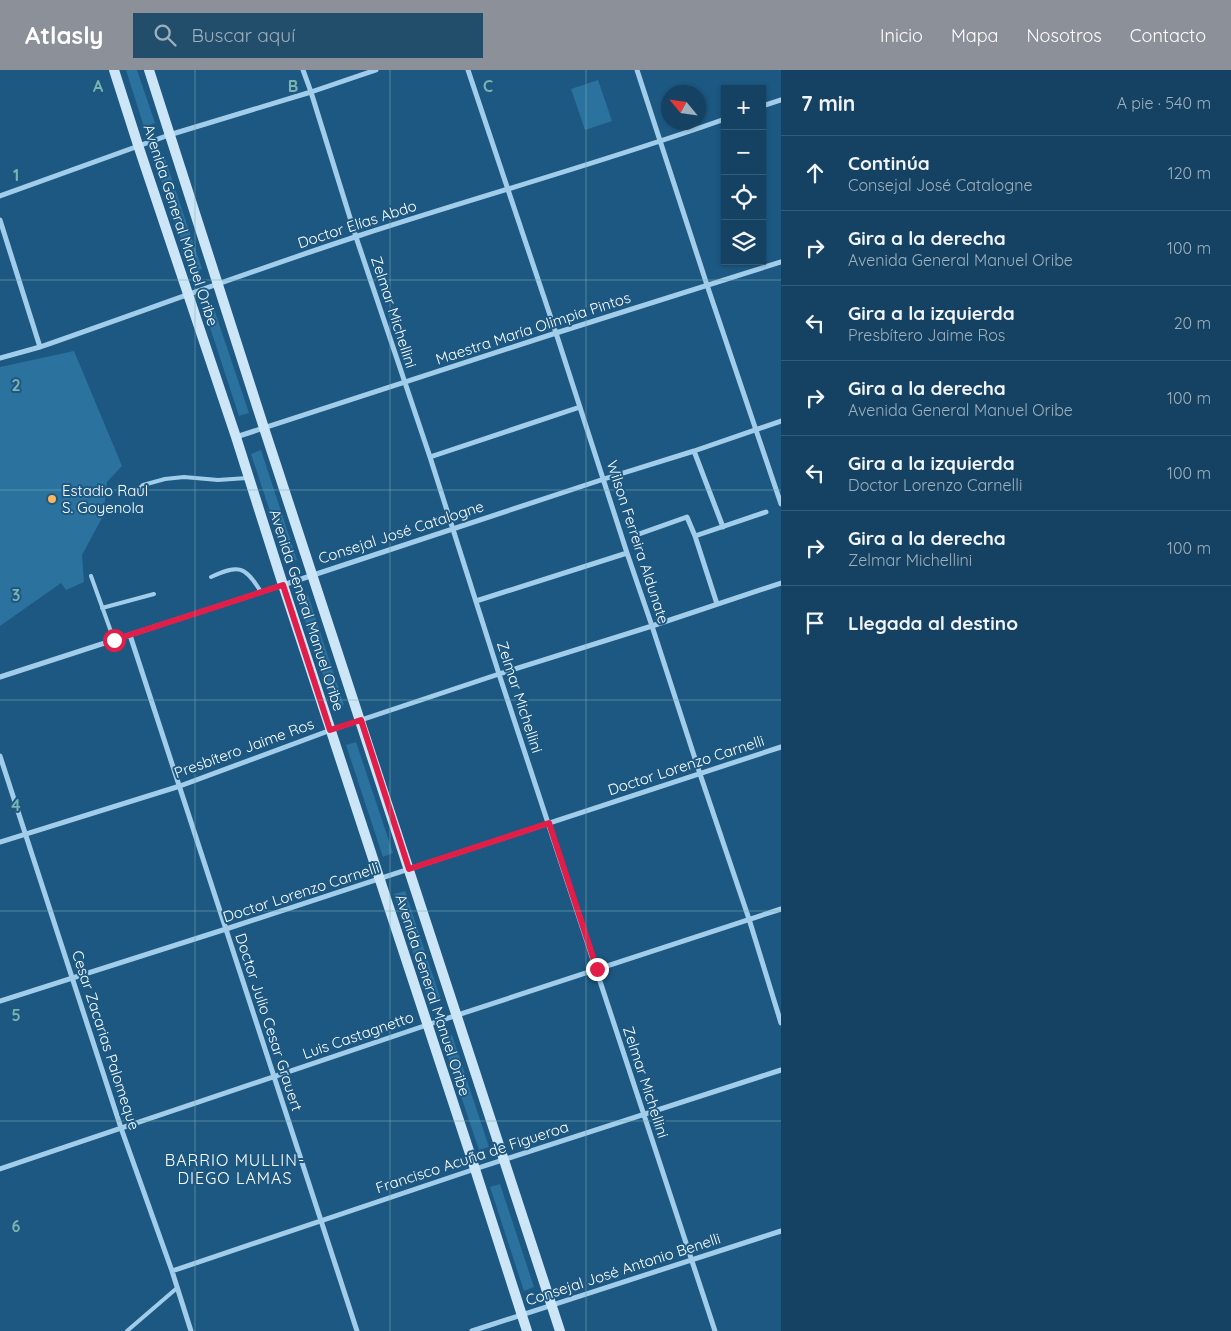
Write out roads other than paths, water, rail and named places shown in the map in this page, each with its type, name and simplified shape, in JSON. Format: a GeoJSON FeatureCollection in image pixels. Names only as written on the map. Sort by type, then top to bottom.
{"type":"FeatureCollection","features":[{"type":"Feature","properties":{"kind":"main road","name":"Avenida General Manuel Oribe"},"geometry":{"type":"LineString","coordinates":[[114,70],[236,437],[527,1331]]}},
{"type":"Feature","properties":{"kind":"main road","name":"Avenida General Manuel Oribe"},"geometry":{"type":"LineString","coordinates":[[149,70],[264,428],[560,1331]]}},
{"type":"Feature","properties":{"kind":"street","name":"Zelmar Michellini"},"geometry":{"type":"LineString","coordinates":[[303,70],[715,1331]]}},
{"type":"Feature","properties":{"kind":"street"},"geometry":{"type":"LineString","coordinates":[[0,196],[169,135],[311,92],[376,70]]}},
{"type":"Feature","properties":{"kind":"street","name":"Wilson Ferreira Aldunate"},"geometry":{"type":"LineString","coordinates":[[468,70],[749,919],[781,1023]]}},
{"type":"Feature","properties":{"kind":"street"},"geometry":{"type":"LineString","coordinates":[[637,70],[781,504]]}},
{"type":"Feature","properties":{"kind":"street"},"geometry":{"type":"LineString","coordinates":[[766,105],[781,100]]}},
{"type":"Feature","properties":{"kind":"street","name":"Doctor Elías Abdo"},"geometry":{"type":"LineString","coordinates":[[0,358],[40,347],[356,237],[508,188],[661,142],[721,121]]}},
{"type":"Feature","properties":{"kind":"street"},"geometry":{"type":"LineString","coordinates":[[0,220],[40,347]]}},
{"type":"Feature","properties":{"kind":"street","name":"Maestra María Olimpia Pintos"},"geometry":{"type":"LineString","coordinates":[[236,437],[707,284],[781,262]]}},
{"type":"Feature","properties":{"kind":"street"},"geometry":{"type":"LineString","coordinates":[[430,457],[580,407]]}},
{"type":"Feature","properties":{"kind":"street","name":"Consejal José Catalogne"},"geometry":{"type":"LineString","coordinates":[[0,677],[781,421]]}},
{"type":"Feature","properties":{"kind":"street"},"geometry":{"type":"LineString","coordinates":[[694,451],[723,527]]}},
{"type":"Feature","properties":{"kind":"street"},"geometry":{"type":"LineString","coordinates":[[695,536],[766,512]]}},
{"type":"Feature","properties":{"kind":"street"},"geometry":{"type":"LineString","coordinates":[[639,534],[687,517],[717,604]]}},
{"type":"Feature","properties":{"kind":"street"},"geometry":{"type":"LineString","coordinates":[[476,601],[627,553]]}},
{"type":"Feature","properties":{"kind":"street","name":"Presbítero Jaime Ros"},"geometry":{"type":"LineString","coordinates":[[0,842],[180,786],[330,730],[781,583]]}},
{"type":"Feature","properties":{"kind":"street","name":"Doctor Julio Cesar Grauert"},"geometry":{"type":"LineString","coordinates":[[130,635],[358,1331]]}},
{"type":"Feature","properties":{"kind":"street","name":"Doctor Lorenzo Carnelli"},"geometry":{"type":"LineString","coordinates":[[0,1001],[226,930],[781,747]]}},
{"type":"Feature","properties":{"kind":"street","name":"Cesar Zacarias Palomeque"},"geometry":{"type":"LineString","coordinates":[[0,756],[121,1128],[172,1271],[191,1331]]}},
{"type":"Feature","properties":{"kind":"street","name":"Luis Castagnetto"},"geometry":{"type":"LineString","coordinates":[[0,1169],[457,1015],[781,909]]}},
{"type":"Feature","properties":{"kind":"street","name":"Francisco Acuña de Figueroa"},"geometry":{"type":"LineString","coordinates":[[172,1271],[475,1169],[781,1070]]}},
{"type":"Feature","properties":{"kind":"street","name":"Consejal José Antonio Benelli"},"geometry":{"type":"LineString","coordinates":[[472,1331],[781,1231]]}},
{"type":"Feature","properties":{"kind":"lane"},"geometry":{"type":"LineString","coordinates":[[133,495],[143,485],[165,479],[184,477],[218,480],[249,478]]}},
{"type":"Feature","properties":{"kind":"lane"},"geometry":{"type":"LineString","coordinates":[[211,577],[228,569],[240,569],[251,577],[261,592]]}},
{"type":"Feature","properties":{"kind":"lane"},"geometry":{"type":"LineString","coordinates":[[91,576],[114,640]]}},
{"type":"Feature","properties":{"kind":"lane"},"geometry":{"type":"LineString","coordinates":[[102,608],[154,594]]}},
{"type":"Feature","properties":{"kind":"lane"},"geometry":{"type":"LineString","coordinates":[[127,1331],[177,1288]]}},
{"type":"Feature","properties":{"kind":"place","name":"Estadio Raul S. Goyenola"},"geometry":{"type":"Point","coordinates":[52,499]}},
{"type":"Feature","properties":{"kind":"district","name":"BARRIO MULLIN- DIEGO LAMAS"},"geometry":{"type":"Point","coordinates":[235,1169]}}]}
